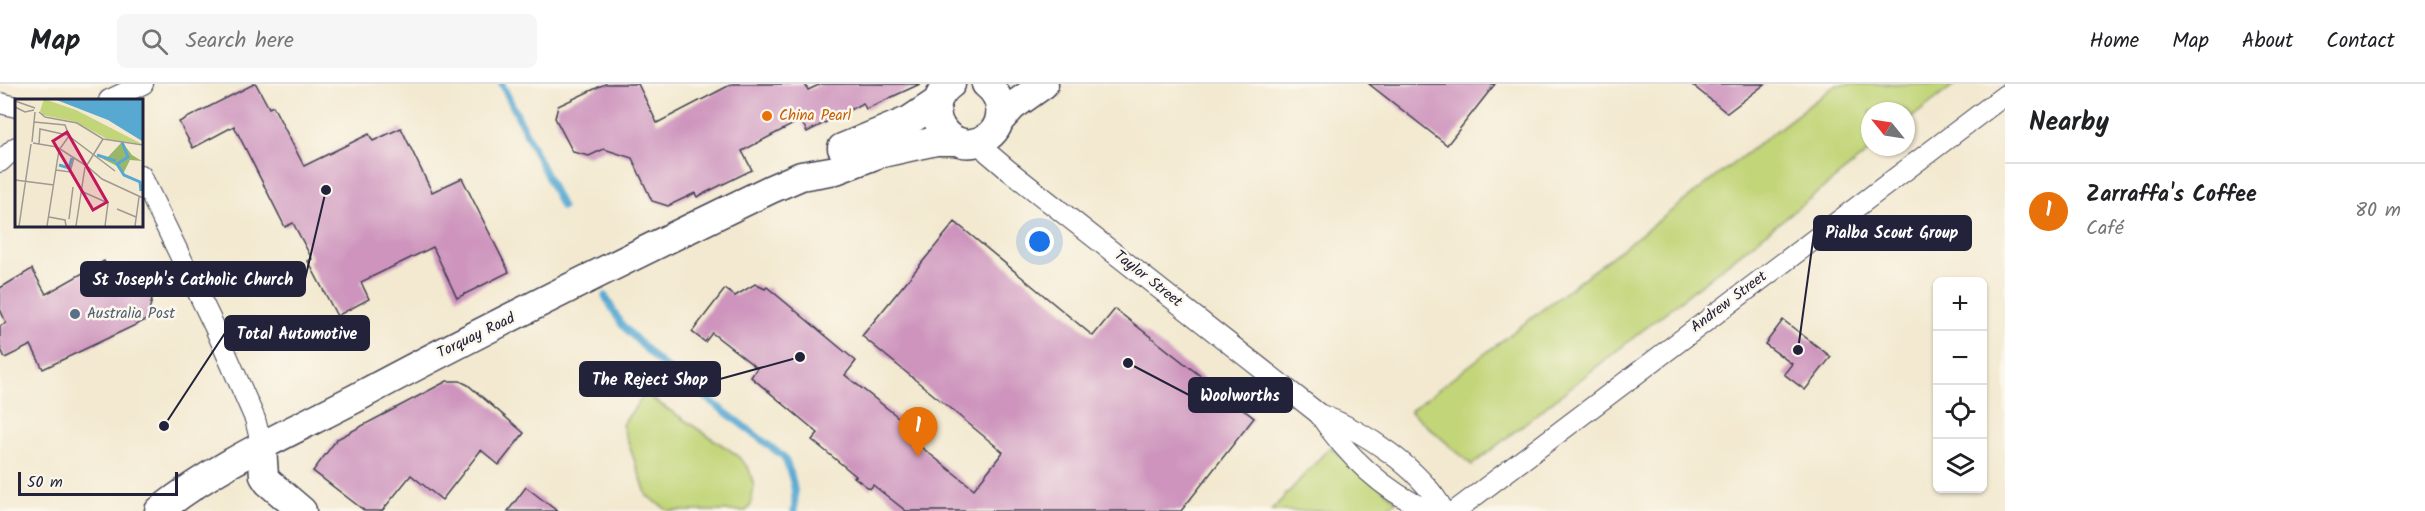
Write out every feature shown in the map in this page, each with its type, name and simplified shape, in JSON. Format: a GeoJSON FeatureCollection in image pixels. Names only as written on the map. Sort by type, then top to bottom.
{"type":"FeatureCollection","features":[{"type":"Feature","properties":{"kind":"street"},"geometry":{"type":"LineString","coordinates":[[112,99],[143,84]]}},
{"type":"Feature","properties":{"kind":"street"},"geometry":{"type":"LineString","coordinates":[[986,84],[998,98],[1001,108],[1000,120]]}},
{"type":"Feature","properties":{"kind":"street"},"geometry":{"type":"LineString","coordinates":[[944,93],[938,122],[942,130],[968,141],[989,136],[1013,106],[1044,84]]}},
{"type":"Feature","properties":{"kind":"street","name":"Torquay Road"},"geometry":{"type":"LineString","coordinates":[[801,177],[826,154],[910,120],[944,93]]}},
{"type":"Feature","properties":{"kind":"street","name":"Andrew Street"},"geometry":{"type":"LineString","coordinates":[[1455,511],[2005,95]]}},
{"type":"Feature","properties":{"kind":"street"},"geometry":{"type":"LineString","coordinates":[[0,103],[15,107]]}},
{"type":"Feature","properties":{"kind":"street","name":"Torquay Road"},"geometry":{"type":"LineString","coordinates":[[159,511],[189,488],[262,447],[444,351],[729,209],[801,177],[836,170],[878,154],[936,141],[968,141]]}},
{"type":"Feature","properties":{"kind":"street","name":"Taylor Street"},"geometry":{"type":"LineString","coordinates":[[968,141],[987,152],[1319,414],[1358,430],[1376,443],[1410,470],[1435,495],[1444,511]]}},
{"type":"Feature","properties":{"kind":"street"},"geometry":{"type":"LineString","coordinates":[[0,162],[15,148]]}},
{"type":"Feature","properties":{"kind":"street"},"geometry":{"type":"LineString","coordinates":[[142,177],[251,409],[262,447],[264,476],[302,511]]}},
{"type":"Feature","properties":{"kind":"street","name":"Taylor Street"},"geometry":{"type":"LineString","coordinates":[[1319,414],[1334,436],[1374,476],[1403,498],[1430,511]]}},
{"type":"Feature","properties":{"kind":"green space"},"geometry":{"type":"Polygon","coordinates":[[[1837,84],[1955,84],[1915,115],[1915,102],[1861,102],[1861,156],[1864,156],[1472,465],[1410,411],[1837,84]]]}},
{"type":"Feature","properties":{"kind":"green space"},"geometry":{"type":"Polygon","coordinates":[[[645,394],[736,454],[749,469],[754,486],[751,505],[746,511],[669,511],[647,496],[622,425],[645,394]]]}},
{"type":"Feature","properties":{"kind":"green space"},"geometry":{"type":"Polygon","coordinates":[[[1330,447],[1397,501],[1383,511],[1271,511],[1330,447]]]}},
{"type":"Feature","properties":{"kind":"building"},"geometry":{"type":"Polygon","coordinates":[[[254,84],[269,108],[273,106],[304,166],[369,134],[373,141],[401,128],[432,192],[462,178],[509,272],[457,298],[433,247],[361,282],[369,299],[337,316],[308,261],[312,259],[293,223],[285,227],[234,126],[193,148],[179,122],[254,84]]]}},
{"type":"Feature","properties":{"kind":"building"},"geometry":{"type":"Polygon","coordinates":[[[605,84],[638,84],[657,123],[732,84],[805,84],[808,90],[821,84],[920,84],[866,109],[863,103],[807,132],[801,120],[742,151],[752,170],[697,197],[695,193],[668,206],[652,201],[632,158],[604,149],[589,156],[573,152],[555,118],[558,106],[605,84]]]}},
{"type":"Feature","properties":{"kind":"building"},"geometry":{"type":"Polygon","coordinates":[[[1369,84],[1495,84],[1447,145],[1369,84]]]}},
{"type":"Feature","properties":{"kind":"building"},"geometry":{"type":"Polygon","coordinates":[[[1691,84],[1765,84],[1727,113],[1691,84]]]}},
{"type":"Feature","properties":{"kind":"building"},"geometry":{"type":"Polygon","coordinates":[[[955,222],[1093,336],[1115,309],[1254,418],[1181,511],[906,511],[873,485],[870,489],[854,477],[856,476],[812,440],[818,433],[751,377],[757,368],[712,333],[705,342],[692,332],[725,289],[735,296],[755,284],[765,289],[767,287],[856,361],[845,375],[902,420],[905,416],[921,428],[911,439],[974,489],[1003,452],[862,336],[955,222]]]}},
{"type":"Feature","properties":{"kind":"building","name":"Australia Post"},"geometry":{"type":"Polygon","coordinates":[[[104,261],[112,276],[133,266],[152,300],[146,320],[43,369],[31,345],[5,358],[0,347],[0,326],[6,323],[0,309],[0,288],[32,269],[46,294],[104,261]]]}},
{"type":"Feature","properties":{"kind":"building"},"geometry":{"type":"Polygon","coordinates":[[[1783,320],[1831,357],[1805,390],[1784,374],[1792,364],[1765,344],[1783,320]]]}},
{"type":"Feature","properties":{"kind":"building"},"geometry":{"type":"Polygon","coordinates":[[[447,381],[460,381],[468,385],[524,433],[499,465],[481,450],[442,500],[411,475],[382,511],[365,511],[313,471],[337,439],[447,381]]]}},
{"type":"Feature","properties":{"kind":"building"},"geometry":{"type":"Polygon","coordinates":[[[526,487],[557,511],[508,511],[526,487]]]}},
{"type":"Feature","properties":{"kind":"waterway"},"geometry":{"type":"LineString","coordinates":[[502,84],[562,207]]}},
{"type":"Feature","properties":{"kind":"waterway"},"geometry":{"type":"LineString","coordinates":[[605,296],[622,325],[657,360],[784,457],[793,483],[794,511]]}},
{"type":"Feature","properties":{"kind":"place","name":"China Pearl"},"geometry":{"type":"Point","coordinates":[767,116]}},
{"type":"Feature","properties":{"kind":"place","name":"St Joseph's Catholic Church"},"geometry":{"type":"Point","coordinates":[326,190]}},
{"type":"Feature","properties":{"kind":"place","name":"Australia Post"},"geometry":{"type":"Point","coordinates":[75,314]}},
{"type":"Feature","properties":{"kind":"place","name":"Pialba Scout Group"},"geometry":{"type":"Point","coordinates":[1798,350]}},
{"type":"Feature","properties":{"kind":"place","name":"The Reject Shop"},"geometry":{"type":"Point","coordinates":[800,357]}},
{"type":"Feature","properties":{"kind":"place","name":"Woolworths"},"geometry":{"type":"Point","coordinates":[1128,363]}},
{"type":"Feature","properties":{"kind":"place","name":"Total Automotive"},"geometry":{"type":"Point","coordinates":[164,426]}},
{"type":"Feature","properties":{"kind":"place","name":"Zarraffa's Coffee"},"geometry":{"type":"Point","coordinates":[918,457]}}]}
